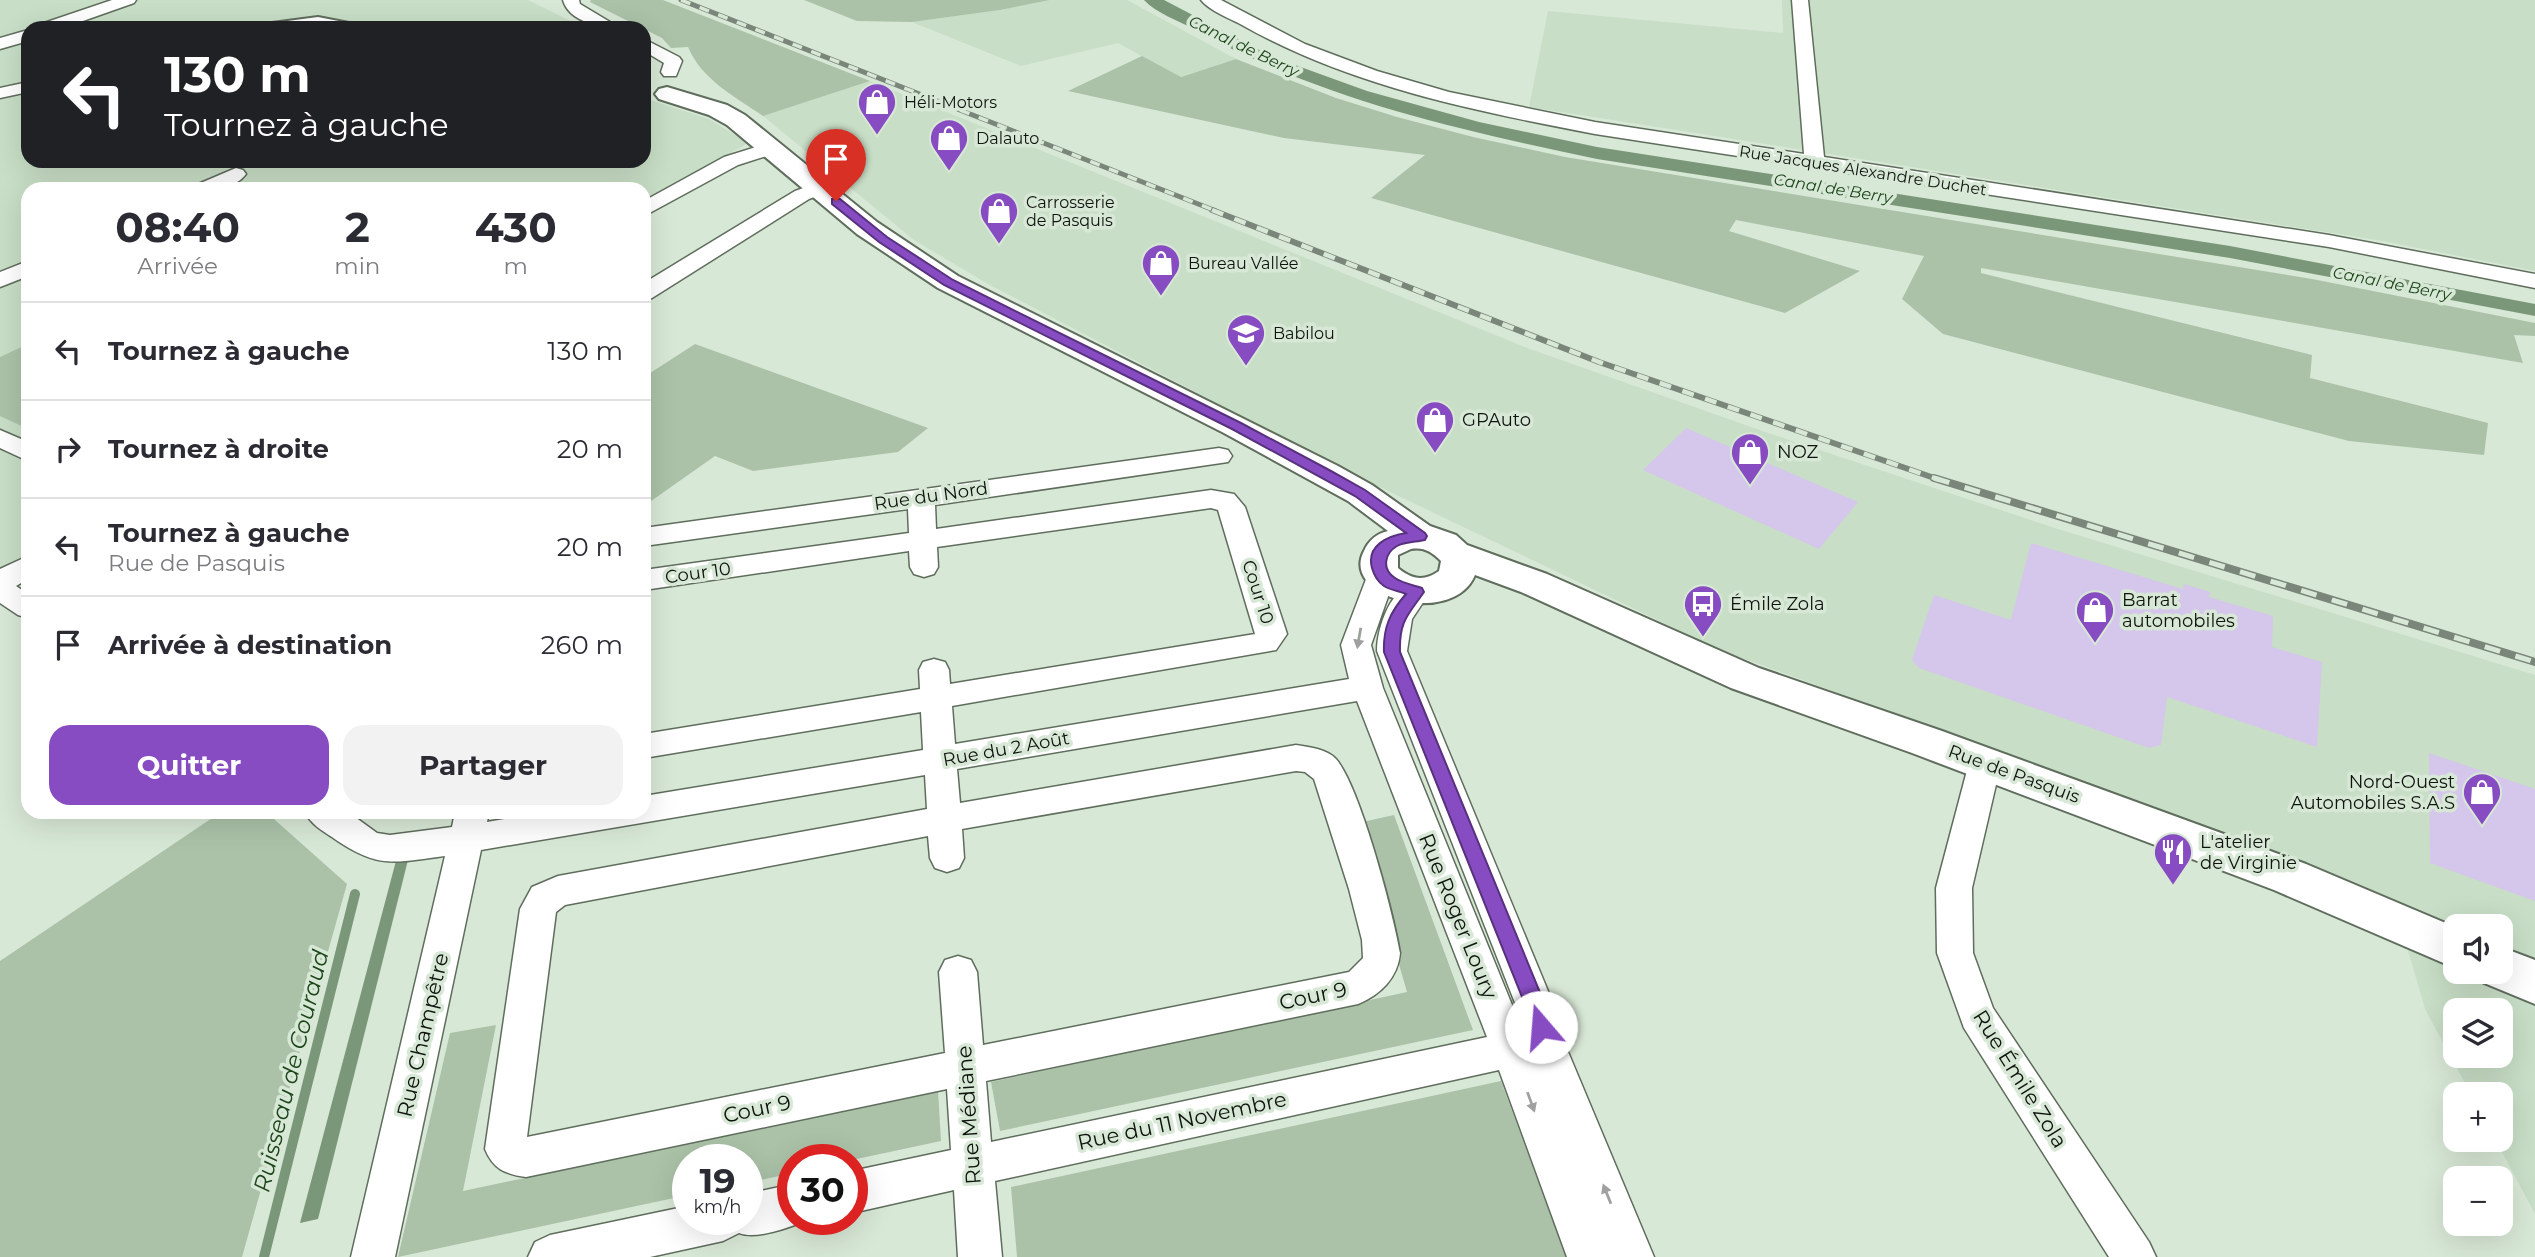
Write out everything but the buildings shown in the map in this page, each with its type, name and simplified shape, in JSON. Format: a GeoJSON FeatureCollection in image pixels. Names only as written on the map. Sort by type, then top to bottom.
{"type":"FeatureCollection","features":[{"type":"Feature","properties":{"kind":"main road"},"geometry":{"type":"LineString","coordinates":[[309,21],[331,15]]}},
{"type":"Feature","properties":{"kind":"main road"},"geometry":{"type":"LineString","coordinates":[[663,84],[718,110],[772,148],[867,228],[948,282],[1236,426],[1360,493],[1419,536],[1441,542],[1441,576],[1390,583],[1360,493]]}},
{"type":"Feature","properties":{"kind":"main road"},"geometry":{"type":"LineString","coordinates":[[1383,560],[1394,540],[1419,536]]}},
{"type":"Feature","properties":{"kind":"main road","name":"Rue de Pasquis"},"geometry":{"type":"LineString","coordinates":[[1441,576],[1521,588],[1573,601],[1745,678],[1985,763],[2290,877],[2443,943]]}},
{"type":"Feature","properties":{"kind":"main road"},"geometry":{"type":"LineString","coordinates":[[2513,973],[2535,983]]}},
{"type":"Feature","properties":{"kind":"street"},"geometry":{"type":"LineString","coordinates":[[67,21],[128,0]]}},
{"type":"Feature","properties":{"kind":"street"},"geometry":{"type":"LineString","coordinates":[[571,0],[573,7],[599,21]]}},
{"type":"Feature","properties":{"kind":"street","name":"Rue Jacques Alexandre Duchet"},"geometry":{"type":"LineString","coordinates":[[1209,0],[1308,51],[1443,97],[1595,128],[2329,241],[2535,281]]}},
{"type":"Feature","properties":{"kind":"street"},"geometry":{"type":"LineString","coordinates":[[1800,0],[1815,162]]}},
{"type":"Feature","properties":{"kind":"street"},"geometry":{"type":"LineString","coordinates":[[0,44],[21,37]]}},
{"type":"Feature","properties":{"kind":"street"},"geometry":{"type":"LineString","coordinates":[[651,48],[673,61],[663,84]]}},
{"type":"Feature","properties":{"kind":"street"},"geometry":{"type":"LineString","coordinates":[[0,93],[21,88]]}},
{"type":"Feature","properties":{"kind":"street"},"geometry":{"type":"LineString","coordinates":[[651,206],[731,161],[772,148]]}},
{"type":"Feature","properties":{"kind":"street"},"geometry":{"type":"LineString","coordinates":[[218,182],[236,174]]}},
{"type":"Feature","properties":{"kind":"street"},"geometry":{"type":"LineString","coordinates":[[651,289],[802,195],[820,188]]}},
{"type":"Feature","properties":{"kind":"street"},"geometry":{"type":"LineString","coordinates":[[0,280],[21,271]]}},
{"type":"Feature","properties":{"kind":"street"},"geometry":{"type":"LineString","coordinates":[[0,438],[21,449]]}},
{"type":"Feature","properties":{"kind":"street","name":"Rue du Nord"},"geometry":{"type":"LineString","coordinates":[[651,536],[1219,456]]}},
{"type":"Feature","properties":{"kind":"street"},"geometry":{"type":"LineString","coordinates":[[921,498],[924,553]]}},
{"type":"Feature","properties":{"kind":"street","name":"Cour 10"},"geometry":{"type":"LineString","coordinates":[[651,579],[924,553],[1211,499],[1224,500],[1231,507],[1272,634],[1265,642],[1252,645],[935,683],[651,744]]}},
{"type":"Feature","properties":{"kind":"street","name":"Rue Roger Loury"},"geometry":{"type":"LineString","coordinates":[[1383,560],[1356,645],[1367,688],[1529,1049],[1632,1257]]}},
{"type":"Feature","properties":{"kind":"street"},"geometry":{"type":"LineString","coordinates":[[0,582],[21,570]]}},
{"type":"Feature","properties":{"kind":"street","name":"Rue Roger Loury"},"geometry":{"type":"LineString","coordinates":[[1441,576],[1402,609],[1391,631],[1392,652],[1536,1007],[1529,1049],[1589,1257]]}},
{"type":"Feature","properties":{"kind":"street"},"geometry":{"type":"LineString","coordinates":[[0,589],[21,603]]}},
{"type":"Feature","properties":{"kind":"street"},"geometry":{"type":"LineString","coordinates":[[935,683],[947,858]]}},
{"type":"Feature","properties":{"kind":"street","name":"Rue du 2 Août"},"geometry":{"type":"LineString","coordinates":[[651,809],[1367,688]]}},
{"type":"Feature","properties":{"kind":"street","name":"Cour 9"},"geometry":{"type":"LineString","coordinates":[[1296,758],[1311,759],[1326,769],[1359,862],[1382,956],[1372,978],[1358,986],[526,1157],[512,1155],[505,1149],[538,909],[545,898],[558,891],[944,819],[1296,758]]}},
{"type":"Feature","properties":{"kind":"street","name":"Rue Émile Zola"},"geometry":{"type":"LineString","coordinates":[[1985,763],[1954,888],[1955,953],[1977,1016],[2134,1257]]}},
{"type":"Feature","properties":{"kind":"street"},"geometry":{"type":"LineString","coordinates":[[332,819],[369,845],[390,849],[469,826],[549,819]]}},
{"type":"Feature","properties":{"kind":"street","name":"Rue Champêtre"},"geometry":{"type":"LineString","coordinates":[[373,1257],[469,826]]}},
{"type":"Feature","properties":{"kind":"street","name":"Rue Médiane"},"geometry":{"type":"LineString","coordinates":[[958,972],[980,1257]]}},
{"type":"Feature","properties":{"kind":"street","name":"Rue du 11 Novembre"},"geometry":{"type":"LineString","coordinates":[[868,1189],[1529,1049]]}},
{"type":"Feature","properties":{"kind":"street"},"geometry":{"type":"LineString","coordinates":[[550,1257],[672,1231]]}},
{"type":"Feature","properties":{"kind":"shaded area"},"geometry":{"type":"Polygon","coordinates":[[[0,0],[528,0],[571,21],[21,21],[21,168],[651,168],[651,100],[709,119],[748,143],[651,199],[651,182],[21,182],[21,558],[0,570],[0,0]]]}},
{"type":"Feature","properties":{"kind":"shaded area"},"geometry":{"type":"Polygon","coordinates":[[[663,0],[870,81],[763,116],[710,78],[688,47],[671,48],[662,38],[651,32],[651,21],[628,21],[590,2],[663,0]]]}},
{"type":"Feature","properties":{"kind":"shaded area"},"geometry":{"type":"Polygon","coordinates":[[[804,0],[1050,0],[912,22],[857,21],[804,0]]]}},
{"type":"Feature","properties":{"kind":"shaded area"},"geometry":{"type":"Polygon","coordinates":[[[1050,0],[1127,0],[1236,59],[1180,77],[1118,43],[1021,66],[912,22],[1050,0]]]}},
{"type":"Feature","properties":{"kind":"shaded area"},"geometry":{"type":"Polygon","coordinates":[[[1782,0],[2535,0],[2535,271],[2377,240],[1529,107],[1548,11],[1783,33],[1782,0]]]}},
{"type":"Feature","properties":{"kind":"shaded area"},"geometry":{"type":"Polygon","coordinates":[[[1142,56],[1181,77],[1236,59],[1336,98],[1397,117],[1565,157],[2312,279],[2535,323],[2535,336],[2514,335],[2523,363],[1981,268],[1981,273],[2312,355],[2310,378],[2488,423],[2484,455],[2349,441],[1943,334],[1902,299],[1924,256],[1736,220],[1729,231],[1860,271],[1785,313],[1371,198],[1425,155],[1284,138],[1068,91],[1142,56]]]}},
{"type":"Feature","properties":{"kind":"shaded area"},"geometry":{"type":"Polygon","coordinates":[[[870,81],[1530,349],[1771,434],[2058,529],[2535,675],[2535,1214],[2513,1173],[2513,1166],[2509,1166],[2502,1152],[2513,1152],[2513,1082],[2465,1082],[2457,1068],[2513,1068],[2513,998],[2443,998],[2443,1042],[2425,1009],[2395,906],[2015,757],[1720,650],[1359,477],[988,284],[914,240],[763,116],[870,81]]]}},
{"type":"Feature","properties":{"kind":"shaded area"},"geometry":{"type":"Polygon","coordinates":[[[695,344],[928,428],[898,452],[753,471],[715,456],[651,501],[651,372],[695,344]]]}},
{"type":"Feature","properties":{"kind":"shaded area"},"geometry":{"type":"Polygon","coordinates":[[[21,347],[21,426],[0,416],[0,357],[21,347]]]}},
{"type":"Feature","properties":{"kind":"shaded area"},"geometry":{"type":"Polygon","coordinates":[[[1394,815],[1473,1030],[1000,1131],[991,1082],[1407,992],[1358,823],[1394,815]]]}},
{"type":"Feature","properties":{"kind":"shaded area"},"geometry":{"type":"Polygon","coordinates":[[[211,819],[274,819],[347,884],[242,1257],[0,1257],[0,961],[211,819]]]}},
{"type":"Feature","properties":{"kind":"shaded area"},"geometry":{"type":"Polygon","coordinates":[[[409,856],[318,1219],[300,1223],[397,857],[409,856]]]}},
{"type":"Feature","properties":{"kind":"shaded area"},"geometry":{"type":"Polygon","coordinates":[[[496,1025],[463,1191],[672,1147],[672,1198],[398,1257],[450,1033],[496,1025]]]}},
{"type":"Feature","properties":{"kind":"shaded area"},"geometry":{"type":"Polygon","coordinates":[[[1501,1081],[1566,1257],[1017,1257],[1011,1187],[1501,1081]]]}},
{"type":"Feature","properties":{"kind":"shaded area"},"geometry":{"type":"Polygon","coordinates":[[[938,1091],[941,1141],[868,1157],[868,1144],[777,1144],[777,1176],[763,1180],[763,1144],[686,1144],[938,1091]]]}},
{"type":"Feature","properties":{"kind":"waterway","name":"Canal de Berry"},"geometry":{"type":"LineString","coordinates":[[1152,0],[1284,68],[1361,95],[1517,136],[1597,153],[2230,252],[2535,310]]}},
{"type":"Feature","properties":{"kind":"waterway","name":"Ruisseau de Couraud"},"geometry":{"type":"LineString","coordinates":[[264,1257],[355,894]]}},
{"type":"Feature","properties":{"kind":"railway"},"geometry":{"type":"LineString","coordinates":[[681,0],[1216,211]]}},
{"type":"Feature","properties":{"kind":"railway"},"geometry":{"type":"LineString","coordinates":[[1212,210],[1599,362],[1936,479]]}},
{"type":"Feature","properties":{"kind":"railway"},"geometry":{"type":"LineString","coordinates":[[1936,479],[2535,662]]}},
{"type":"Feature","properties":{"kind":"railway"},"geometry":{"type":"LineString","coordinates":[[1936,479],[1940,480]]}},
{"type":"Feature","properties":{"kind":"place","name":"Héli-Motors"},"geometry":{"type":"Point","coordinates":[877,136]}},
{"type":"Feature","properties":{"kind":"place","name":"Dalauto"},"geometry":{"type":"Point","coordinates":[949,172]}},
{"type":"Feature","properties":{"kind":"place","name":"Carrosserie de Pasquis"},"geometry":{"type":"Point","coordinates":[999,245]}},
{"type":"Feature","properties":{"kind":"place","name":"Bureau Vallée"},"geometry":{"type":"Point","coordinates":[1161,297]}},
{"type":"Feature","properties":{"kind":"place","name":"Babilou"},"geometry":{"type":"Point","coordinates":[1246,367]}},
{"type":"Feature","properties":{"kind":"place","name":"GPAuto"},"geometry":{"type":"Point","coordinates":[1435,454]}},
{"type":"Feature","properties":{"kind":"place","name":"NOZ"},"geometry":{"type":"Point","coordinates":[1750,486]}},
{"type":"Feature","properties":{"kind":"place","name":"Émile Zola"},"geometry":{"type":"Point","coordinates":[1703,638]}},
{"type":"Feature","properties":{"kind":"place","name":"Barrat automobiles"},"geometry":{"type":"Point","coordinates":[2095,644]}},
{"type":"Feature","properties":{"kind":"place","name":"Nord-Ouest Automobiles S.A.S"},"geometry":{"type":"Point","coordinates":[2482,826]}},
{"type":"Feature","properties":{"kind":"place","name":"L'atelier de Virginie"},"geometry":{"type":"Point","coordinates":[2173,886]}},
{"type":"Feature","properties":{"kind":"route"},"geometry":{"type":"LineString","coordinates":[[836,201],[883,240],[948,282],[1326,474],[1360,493],[1419,536],[1394,540],[1385,546],[1377,559],[1381,574],[1390,583],[1416,592],[1402,609],[1391,631],[1392,652],[1536,1007],[1541,1027]]}}]}
